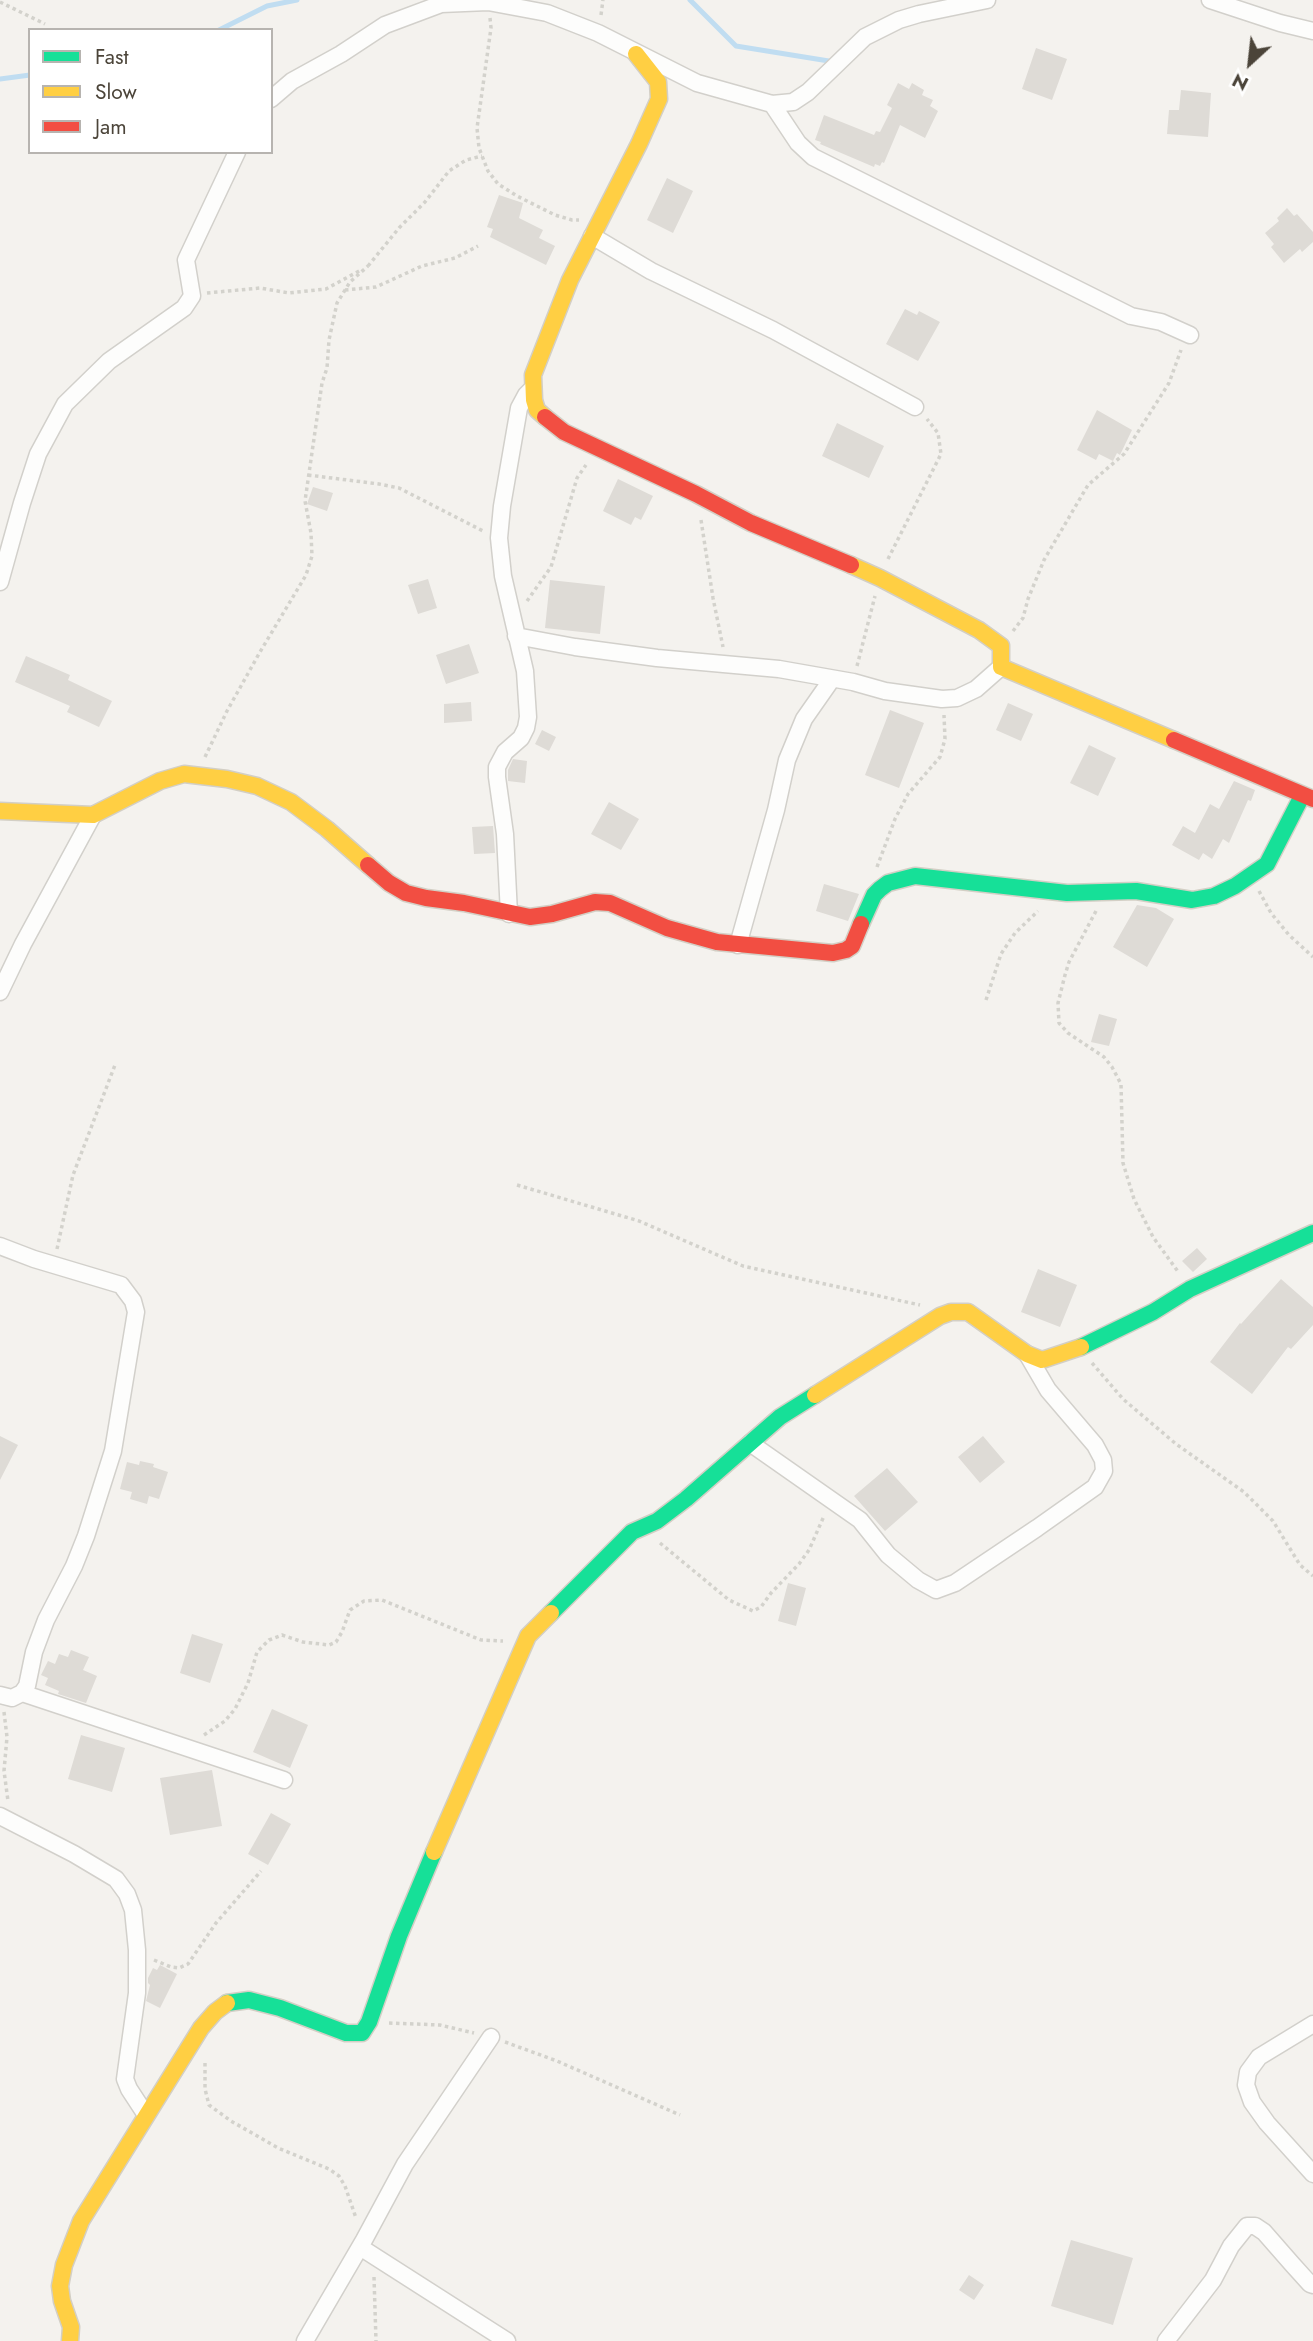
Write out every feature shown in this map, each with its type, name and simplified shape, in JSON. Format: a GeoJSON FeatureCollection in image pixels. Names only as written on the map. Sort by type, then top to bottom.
{"type":"FeatureCollection","features":[{"type":"Feature","properties":{"kind":"street"},"geometry":{"type":"LineString","coordinates":[[273,97],[292,81],[386,25],[441,4],[488,2],[547,13],[598,33],[697,83],[772,104],[793,102],[808,92],[865,37],[899,20],[987,0]]}},
{"type":"Feature","properties":{"kind":"street"},"geometry":{"type":"LineString","coordinates":[[1210,0],[1313,31]]}},
{"type":"Feature","properties":{"kind":"street"},"geometry":{"type":"LineString","coordinates":[[516,636],[575,647],[727,666],[779,669],[853,682],[885,691],[942,699],[957,698],[976,690],[1001,667],[1001,646],[979,630],[880,578],[751,523],[564,432],[537,410],[533,375],[570,280],[659,99],[658,82],[636,54]]}},
{"type":"Feature","properties":{"kind":"street"},"geometry":{"type":"LineString","coordinates":[[772,104],[798,143],[813,157],[1131,316],[1161,322],[1190,335]]}},
{"type":"Feature","properties":{"kind":"street"},"geometry":{"type":"LineString","coordinates":[[0,582],[38,454],[65,404],[109,361],[184,308],[191,296],[186,260],[236,154]]}},
{"type":"Feature","properties":{"kind":"street"},"geometry":{"type":"LineString","coordinates":[[592,236],[651,271],[805,347],[915,407]]}},
{"type":"Feature","properties":{"kind":"street"},"geometry":{"type":"LineString","coordinates":[[509,914],[505,834],[496,778],[500,759],[521,738],[528,717],[525,671],[503,576],[499,538],[519,408],[533,388]]}},
{"type":"Feature","properties":{"kind":"street"},"geometry":{"type":"LineString","coordinates":[[0,811],[93,814],[160,781],[184,774],[197,774],[257,786],[291,802],[327,829],[389,883],[406,893],[464,902],[530,917],[594,902],[610,903],[667,928],[717,942],[833,953],[852,946],[874,895],[888,883],[915,876],[1067,893],[1136,891],[1192,900],[1224,891],[1267,864],[1308,797],[1001,667]]}},
{"type":"Feature","properties":{"kind":"street"},"geometry":{"type":"LineString","coordinates":[[738,945],[776,810],[786,760],[804,719],[832,679]]}},
{"type":"Feature","properties":{"kind":"street"},"geometry":{"type":"LineString","coordinates":[[0,992],[93,814]]}},
{"type":"Feature","properties":{"kind":"street"},"geometry":{"type":"LineString","coordinates":[[70,2341],[71,2327],[60,2286],[64,2264],[81,2221],[201,2028],[215,2012],[229,2002],[249,2000],[280,2008],[346,2033],[362,2033],[369,2022],[399,1936],[528,1636],[632,1532],[657,1521],[686,1499],[780,1417],[940,1316],[951,1312],[968,1312],[1027,1354],[1042,1360],[1080,1347],[1153,1312],[1190,1289],[1313,1233]]}},
{"type":"Feature","properties":{"kind":"street"},"geometry":{"type":"LineString","coordinates":[[0,1246],[121,1285],[133,1301],[135,1312],[113,1451],[86,1536],[46,1620],[34,1652],[27,1686],[22,1693],[12,1698],[2,1696]]}},
{"type":"Feature","properties":{"kind":"street"},"geometry":{"type":"LineString","coordinates":[[750,1443],[860,1520],[888,1555],[918,1580],[936,1590],[956,1583],[1095,1486],[1104,1471],[1103,1460],[1095,1445],[1048,1390],[1027,1354]]}},
{"type":"Feature","properties":{"kind":"street"},"geometry":{"type":"LineString","coordinates":[[22,1693],[284,1780]]}},
{"type":"Feature","properties":{"kind":"street"},"geometry":{"type":"LineString","coordinates":[[0,1815],[116,1879],[127,1894],[133,1910],[137,1993],[125,2079],[146,2115]]}},
{"type":"Feature","properties":{"kind":"street"},"geometry":{"type":"LineString","coordinates":[[1313,2024],[1259,2056],[1248,2071],[1246,2085],[1252,2102],[1313,2174]]}},
{"type":"Feature","properties":{"kind":"street"},"geometry":{"type":"LineString","coordinates":[[305,2341],[366,2247],[405,2164],[492,2038]]}},
{"type":"Feature","properties":{"kind":"street"},"geometry":{"type":"LineString","coordinates":[[1166,2341],[1213,2280],[1231,2246],[1247,2226],[1255,2225],[1264,2232],[1310,2284],[1313,2284]]}},
{"type":"Feature","properties":{"kind":"street"},"geometry":{"type":"LineString","coordinates":[[366,2247],[507,2341]]}},
{"type":"Feature","properties":{"kind":"path"},"geometry":{"type":"LineString","coordinates":[[0,2],[45,24]]}},
{"type":"Feature","properties":{"kind":"path"},"geometry":{"type":"LineString","coordinates":[[488,2],[491,28],[477,128],[479,148],[488,171],[498,184],[555,215],[584,220],[604,211]]}},
{"type":"Feature","properties":{"kind":"path"},"geometry":{"type":"LineString","coordinates":[[197,774],[228,710],[306,575],[312,556],[305,500],[337,303],[350,282],[368,266],[449,171],[466,160],[482,156]]}},
{"type":"Feature","properties":{"kind":"path"},"geometry":{"type":"LineString","coordinates":[[345,290],[376,287],[422,266],[456,258],[478,246]]}},
{"type":"Feature","properties":{"kind":"path"},"geometry":{"type":"LineString","coordinates":[[191,296],[220,290],[260,288],[289,293],[326,289],[368,266]]}},
{"type":"Feature","properties":{"kind":"path"},"geometry":{"type":"LineString","coordinates":[[1001,646],[1023,618],[1044,560],[1088,485],[1124,454],[1169,383],[1182,346],[1190,335]]}},
{"type":"Feature","properties":{"kind":"path"},"geometry":{"type":"LineString","coordinates":[[853,682],[880,578],[942,454],[938,433],[915,407]]}},
{"type":"Feature","properties":{"kind":"path"},"geometry":{"type":"LineString","coordinates":[[512,619],[551,567],[577,478],[596,447]]}},
{"type":"Feature","properties":{"kind":"path"},"geometry":{"type":"LineString","coordinates":[[308,475],[399,488],[499,538]]}},
{"type":"Feature","properties":{"kind":"path"},"geometry":{"type":"LineString","coordinates":[[696,494],[727,666]]}},
{"type":"Feature","properties":{"kind":"path"},"geometry":{"type":"LineString","coordinates":[[874,895],[873,879],[895,819],[908,794],[940,757],[945,739],[942,699]]}},
{"type":"Feature","properties":{"kind":"path"},"geometry":{"type":"LineString","coordinates":[[1250,876],[1271,913],[1289,935],[1313,957]]}},
{"type":"Feature","properties":{"kind":"path"},"geometry":{"type":"LineString","coordinates":[[1106,892],[1069,962],[1058,1003],[1059,1023],[1083,1044],[1104,1057],[1121,1084],[1124,1163],[1135,1199],[1153,1237],[1190,1289]]}},
{"type":"Feature","properties":{"kind":"path"},"geometry":{"type":"LineString","coordinates":[[986,1000],[1001,954],[1015,933],[1037,912],[1067,893]]}},
{"type":"Feature","properties":{"kind":"path"},"geometry":{"type":"LineString","coordinates":[[54,1265],[73,1175],[116,1065]]}},
{"type":"Feature","properties":{"kind":"path"},"geometry":{"type":"LineString","coordinates":[[517,1185],[639,1221],[743,1266],[951,1312]]}},
{"type":"Feature","properties":{"kind":"path"},"geometry":{"type":"LineString","coordinates":[[1080,1347],[1122,1399],[1176,1444],[1244,1492],[1273,1521],[1300,1564],[1313,1576]]}},
{"type":"Feature","properties":{"kind":"path"},"geometry":{"type":"LineString","coordinates":[[632,1532],[657,1541],[729,1600],[753,1611],[761,1607],[809,1550],[832,1500]]}},
{"type":"Feature","properties":{"kind":"path"},"geometry":{"type":"LineString","coordinates":[[176,1746],[208,1733],[225,1721],[235,1709],[248,1683],[257,1652],[269,1640],[282,1635],[329,1645],[336,1642],[342,1632],[350,1610],[364,1601],[382,1600],[481,1640],[514,1642],[528,1636]]}},
{"type":"Feature","properties":{"kind":"path"},"geometry":{"type":"LineString","coordinates":[[2,1696],[6,1795],[15,1823]]}},
{"type":"Feature","properties":{"kind":"path"},"geometry":{"type":"LineString","coordinates":[[137,1950],[171,1967],[179,1968],[188,1964],[216,1923],[261,1871]]}},
{"type":"Feature","properties":{"kind":"path"},"geometry":{"type":"LineString","coordinates":[[369,2022],[440,2025],[492,2038],[557,2061],[680,2115]]}},
{"type":"Feature","properties":{"kind":"path"},"geometry":{"type":"LineString","coordinates":[[204,2058],[205,2089],[209,2105],[278,2148],[330,2169],[339,2176],[366,2247],[376,2341]]}},
{"type":"Feature","properties":{"kind":"building"},"geometry":{"type":"Polygon","coordinates":[[[1036,48],[1067,59],[1052,100],[1022,89],[1036,48]]]}},
{"type":"Feature","properties":{"kind":"building"},"geometry":{"type":"Polygon","coordinates":[[[898,83],[909,89],[912,83],[924,90],[922,95],[933,100],[930,106],[938,111],[925,138],[900,125],[884,163],[880,166],[875,164],[874,167],[815,140],[824,115],[874,135],[876,131],[880,132],[892,108],[887,105],[898,83]]]}},
{"type":"Feature","properties":{"kind":"building"},"geometry":{"type":"Polygon","coordinates":[[[1181,90],[1211,93],[1208,137],[1167,134],[1169,110],[1179,110],[1181,90]]]}},
{"type":"Feature","properties":{"kind":"building"},"geometry":{"type":"Polygon","coordinates":[[[667,178],[693,191],[673,233],[647,220],[667,178]]]}},
{"type":"Feature","properties":{"kind":"building"},"geometry":{"type":"Polygon","coordinates":[[[499,195],[523,203],[519,218],[543,230],[539,238],[555,246],[546,265],[490,237],[493,229],[487,227],[499,195]]]}},
{"type":"Feature","properties":{"kind":"building"},"geometry":{"type":"Polygon","coordinates":[[[1287,208],[1294,216],[1297,214],[1313,232],[1313,242],[1284,263],[1271,247],[1274,244],[1265,233],[1279,221],[1277,218],[1287,208]]]}},
{"type":"Feature","properties":{"kind":"building"},"geometry":{"type":"Polygon","coordinates":[[[905,309],[917,315],[919,311],[940,322],[918,361],[886,344],[905,309]]]}},
{"type":"Feature","properties":{"kind":"building"},"geometry":{"type":"Polygon","coordinates":[[[1097,410],[1132,430],[1120,455],[1117,453],[1113,461],[1099,454],[1096,460],[1077,450],[1097,410]]]}},
{"type":"Feature","properties":{"kind":"building"},"geometry":{"type":"Polygon","coordinates":[[[837,423],[884,446],[869,478],[822,456],[837,423]]]}},
{"type":"Feature","properties":{"kind":"building"},"geometry":{"type":"Polygon","coordinates":[[[618,479],[653,496],[641,520],[635,517],[631,525],[603,511],[618,479]]]}},
{"type":"Feature","properties":{"kind":"building"},"geometry":{"type":"Polygon","coordinates":[[[313,487],[333,493],[327,511],[307,504],[313,487]]]}},
{"type":"Feature","properties":{"kind":"building"},"geometry":{"type":"Polygon","coordinates":[[[428,579],[437,608],[418,614],[408,585],[428,579]]]}},
{"type":"Feature","properties":{"kind":"building"},"geometry":{"type":"Polygon","coordinates":[[[550,580],[605,586],[600,634],[545,628],[550,580]]]}},
{"type":"Feature","properties":{"kind":"building"},"geometry":{"type":"Polygon","coordinates":[[[469,644],[479,673],[446,684],[436,655],[469,644]]]}},
{"type":"Feature","properties":{"kind":"building"},"geometry":{"type":"Polygon","coordinates":[[[26,656],[70,675],[68,680],[112,701],[99,727],[67,712],[70,706],[15,682],[26,656]]]}},
{"type":"Feature","properties":{"kind":"building"},"geometry":{"type":"Polygon","coordinates":[[[471,702],[472,721],[444,723],[444,704],[471,702]]]}},
{"type":"Feature","properties":{"kind":"building"},"geometry":{"type":"Polygon","coordinates":[[[1008,703],[1033,714],[1021,741],[996,730],[1008,703]]]}},
{"type":"Feature","properties":{"kind":"building"},"geometry":{"type":"Polygon","coordinates":[[[890,710],[924,723],[899,788],[865,775],[890,710]]]}},
{"type":"Feature","properties":{"kind":"building"},"geometry":{"type":"Polygon","coordinates":[[[542,730],[556,737],[549,751],[535,744],[542,730]]]}},
{"type":"Feature","properties":{"kind":"building"},"geometry":{"type":"Polygon","coordinates":[[[1089,745],[1116,758],[1098,796],[1070,783],[1089,745]]]}},
{"type":"Feature","properties":{"kind":"building"},"geometry":{"type":"Polygon","coordinates":[[[513,759],[527,761],[525,783],[508,781],[508,770],[513,759]]]}},
{"type":"Feature","properties":{"kind":"building"},"geometry":{"type":"Polygon","coordinates":[[[1234,781],[1255,790],[1229,843],[1223,839],[1212,859],[1203,853],[1199,860],[1172,845],[1183,826],[1195,833],[1210,804],[1219,809],[1234,781]]]}},
{"type":"Feature","properties":{"kind":"building"},"geometry":{"type":"Polygon","coordinates":[[[609,802],[639,819],[621,850],[591,834],[609,802]]]}},
{"type":"Feature","properties":{"kind":"building"},"geometry":{"type":"Polygon","coordinates":[[[493,826],[495,853],[474,854],[472,827],[493,826]]]}},
{"type":"Feature","properties":{"kind":"building"},"geometry":{"type":"Polygon","coordinates":[[[824,884],[859,894],[848,921],[816,911],[824,884]]]}},
{"type":"Feature","properties":{"kind":"building"},"geometry":{"type":"Polygon","coordinates":[[[1137,905],[1156,908],[1174,919],[1147,967],[1113,947],[1137,905]]]}},
{"type":"Feature","properties":{"kind":"building"},"geometry":{"type":"Polygon","coordinates":[[[1099,1014],[1117,1019],[1109,1046],[1091,1042],[1099,1014]]]}},
{"type":"Feature","properties":{"kind":"building"},"geometry":{"type":"Polygon","coordinates":[[[1197,1248],[1207,1259],[1193,1272],[1182,1261],[1197,1248]]]}},
{"type":"Feature","properties":{"kind":"building"},"geometry":{"type":"Polygon","coordinates":[[[1038,1269],[1077,1285],[1060,1327],[1021,1312],[1038,1269]]]}},
{"type":"Feature","properties":{"kind":"building"},"geometry":{"type":"Polygon","coordinates":[[[1281,1279],[1313,1307],[1313,1325],[1291,1349],[1288,1347],[1252,1394],[1210,1362],[1240,1323],[1281,1279]]]}},
{"type":"Feature","properties":{"kind":"building"},"geometry":{"type":"Polygon","coordinates":[[[0,1436],[18,1445],[0,1480],[0,1436]]]}},
{"type":"Feature","properties":{"kind":"building"},"geometry":{"type":"Polygon","coordinates":[[[983,1436],[1005,1462],[980,1483],[958,1457],[983,1436]]]}},
{"type":"Feature","properties":{"kind":"building"},"geometry":{"type":"Polygon","coordinates":[[[140,1461],[154,1464],[153,1467],[168,1472],[159,1499],[149,1496],[147,1504],[130,1499],[132,1492],[120,1489],[127,1462],[139,1465],[140,1461]]]}},
{"type":"Feature","properties":{"kind":"building"},"geometry":{"type":"Polygon","coordinates":[[[887,1468],[918,1502],[885,1531],[854,1496],[887,1468]]]}},
{"type":"Feature","properties":{"kind":"building"},"geometry":{"type":"Polygon","coordinates":[[[788,1583],[806,1588],[796,1626],[778,1621],[788,1583]]]}},
{"type":"Feature","properties":{"kind":"building"},"geometry":{"type":"Polygon","coordinates":[[[192,1634],[223,1644],[210,1683],[180,1673],[192,1634]]]}},
{"type":"Feature","properties":{"kind":"building"},"geometry":{"type":"Polygon","coordinates":[[[71,1650],[89,1657],[83,1670],[97,1676],[86,1703],[58,1694],[59,1691],[45,1685],[48,1678],[41,1675],[48,1661],[55,1664],[59,1654],[68,1657],[71,1650]]]}},
{"type":"Feature","properties":{"kind":"building"},"geometry":{"type":"Polygon","coordinates":[[[272,1709],[308,1725],[290,1768],[253,1752],[272,1709]]]}},
{"type":"Feature","properties":{"kind":"building"},"geometry":{"type":"Polygon","coordinates":[[[81,1735],[125,1748],[112,1792],[68,1779],[81,1735]]]}},
{"type":"Feature","properties":{"kind":"building"},"geometry":{"type":"Polygon","coordinates":[[[212,1770],[222,1826],[170,1835],[160,1778],[212,1770]]]}},
{"type":"Feature","properties":{"kind":"building"},"geometry":{"type":"Polygon","coordinates":[[[271,1813],[291,1824],[268,1865],[248,1854],[271,1813]]]}},
{"type":"Feature","properties":{"kind":"building"},"geometry":{"type":"Polygon","coordinates":[[[160,1965],[177,1974],[160,2008],[146,2001],[150,1985],[148,1978],[153,1968],[157,1970],[160,1965]]]}},
{"type":"Feature","properties":{"kind":"building"},"geometry":{"type":"Polygon","coordinates":[[[1071,2240],[1133,2258],[1113,2325],[1051,2306],[1071,2240]]]}},
{"type":"Feature","properties":{"kind":"building"},"geometry":{"type":"Polygon","coordinates":[[[969,2275],[984,2285],[974,2300],[959,2290],[969,2275]]]}},
{"type":"Feature","properties":{"kind":"waterway"},"geometry":{"type":"LineString","coordinates":[[223,28],[267,6],[297,0]]}},
{"type":"Feature","properties":{"kind":"waterway"},"geometry":{"type":"LineString","coordinates":[[690,0],[736,46],[835,62]]}},
{"type":"Feature","properties":{"kind":"waterway"},"geometry":{"type":"LineString","coordinates":[[0,79],[28,75]]}},
{"type":"Feature","properties":{"kind":"traffic: fast"},"geometry":{"type":"LineString","coordinates":[[861,924],[874,895],[880,889],[888,883],[915,876],[1067,893],[1136,891],[1192,900],[1214,896],[1235,886],[1267,864],[1302,796]]}},
{"type":"Feature","properties":{"kind":"traffic: fast"},"geometry":{"type":"LineString","coordinates":[[1081,1347],[1153,1312],[1190,1289],[1313,1233]]}},
{"type":"Feature","properties":{"kind":"traffic: fast"},"geometry":{"type":"LineString","coordinates":[[551,1613],[632,1532],[657,1521],[780,1417],[815,1395]]}},
{"type":"Feature","properties":{"kind":"traffic: fast"},"geometry":{"type":"LineString","coordinates":[[227,2003],[249,2000],[280,2008],[346,2033],[362,2033],[369,2022],[399,1936],[434,1852]]}},
{"type":"Feature","properties":{"kind":"traffic: slow"},"geometry":{"type":"LineString","coordinates":[[545,417],[537,410],[534,400],[533,375],[570,280],[659,99],[658,82],[636,54]]}},
{"type":"Feature","properties":{"kind":"traffic: slow"},"geometry":{"type":"LineString","coordinates":[[851,565],[979,630],[1001,646],[1001,667],[1174,740]]}},
{"type":"Feature","properties":{"kind":"traffic: slow"},"geometry":{"type":"LineString","coordinates":[[0,811],[93,815],[160,781],[184,774],[227,779],[257,786],[291,802],[368,865]]}},
{"type":"Feature","properties":{"kind":"traffic: slow"},"geometry":{"type":"LineString","coordinates":[[815,1395],[940,1316],[951,1312],[968,1312],[1027,1354],[1042,1360],[1081,1347]]}},
{"type":"Feature","properties":{"kind":"traffic: slow"},"geometry":{"type":"LineString","coordinates":[[434,1852],[528,1636],[551,1613]]}},
{"type":"Feature","properties":{"kind":"traffic: slow"},"geometry":{"type":"LineString","coordinates":[[70,2341],[71,2327],[60,2286],[64,2265],[81,2221],[201,2028],[227,2003]]}},
{"type":"Feature","properties":{"kind":"traffic: jam"},"geometry":{"type":"LineString","coordinates":[[545,417],[564,432],[751,523],[851,565]]}},
{"type":"Feature","properties":{"kind":"traffic: jam"},"geometry":{"type":"LineString","coordinates":[[1174,740],[1313,799]]}},
{"type":"Feature","properties":{"kind":"traffic: jam"},"geometry":{"type":"LineString","coordinates":[[368,865],[406,893],[426,898],[530,917],[595,902],[610,903],[667,928],[717,942],[833,953],[852,946],[861,924]]}}]}
